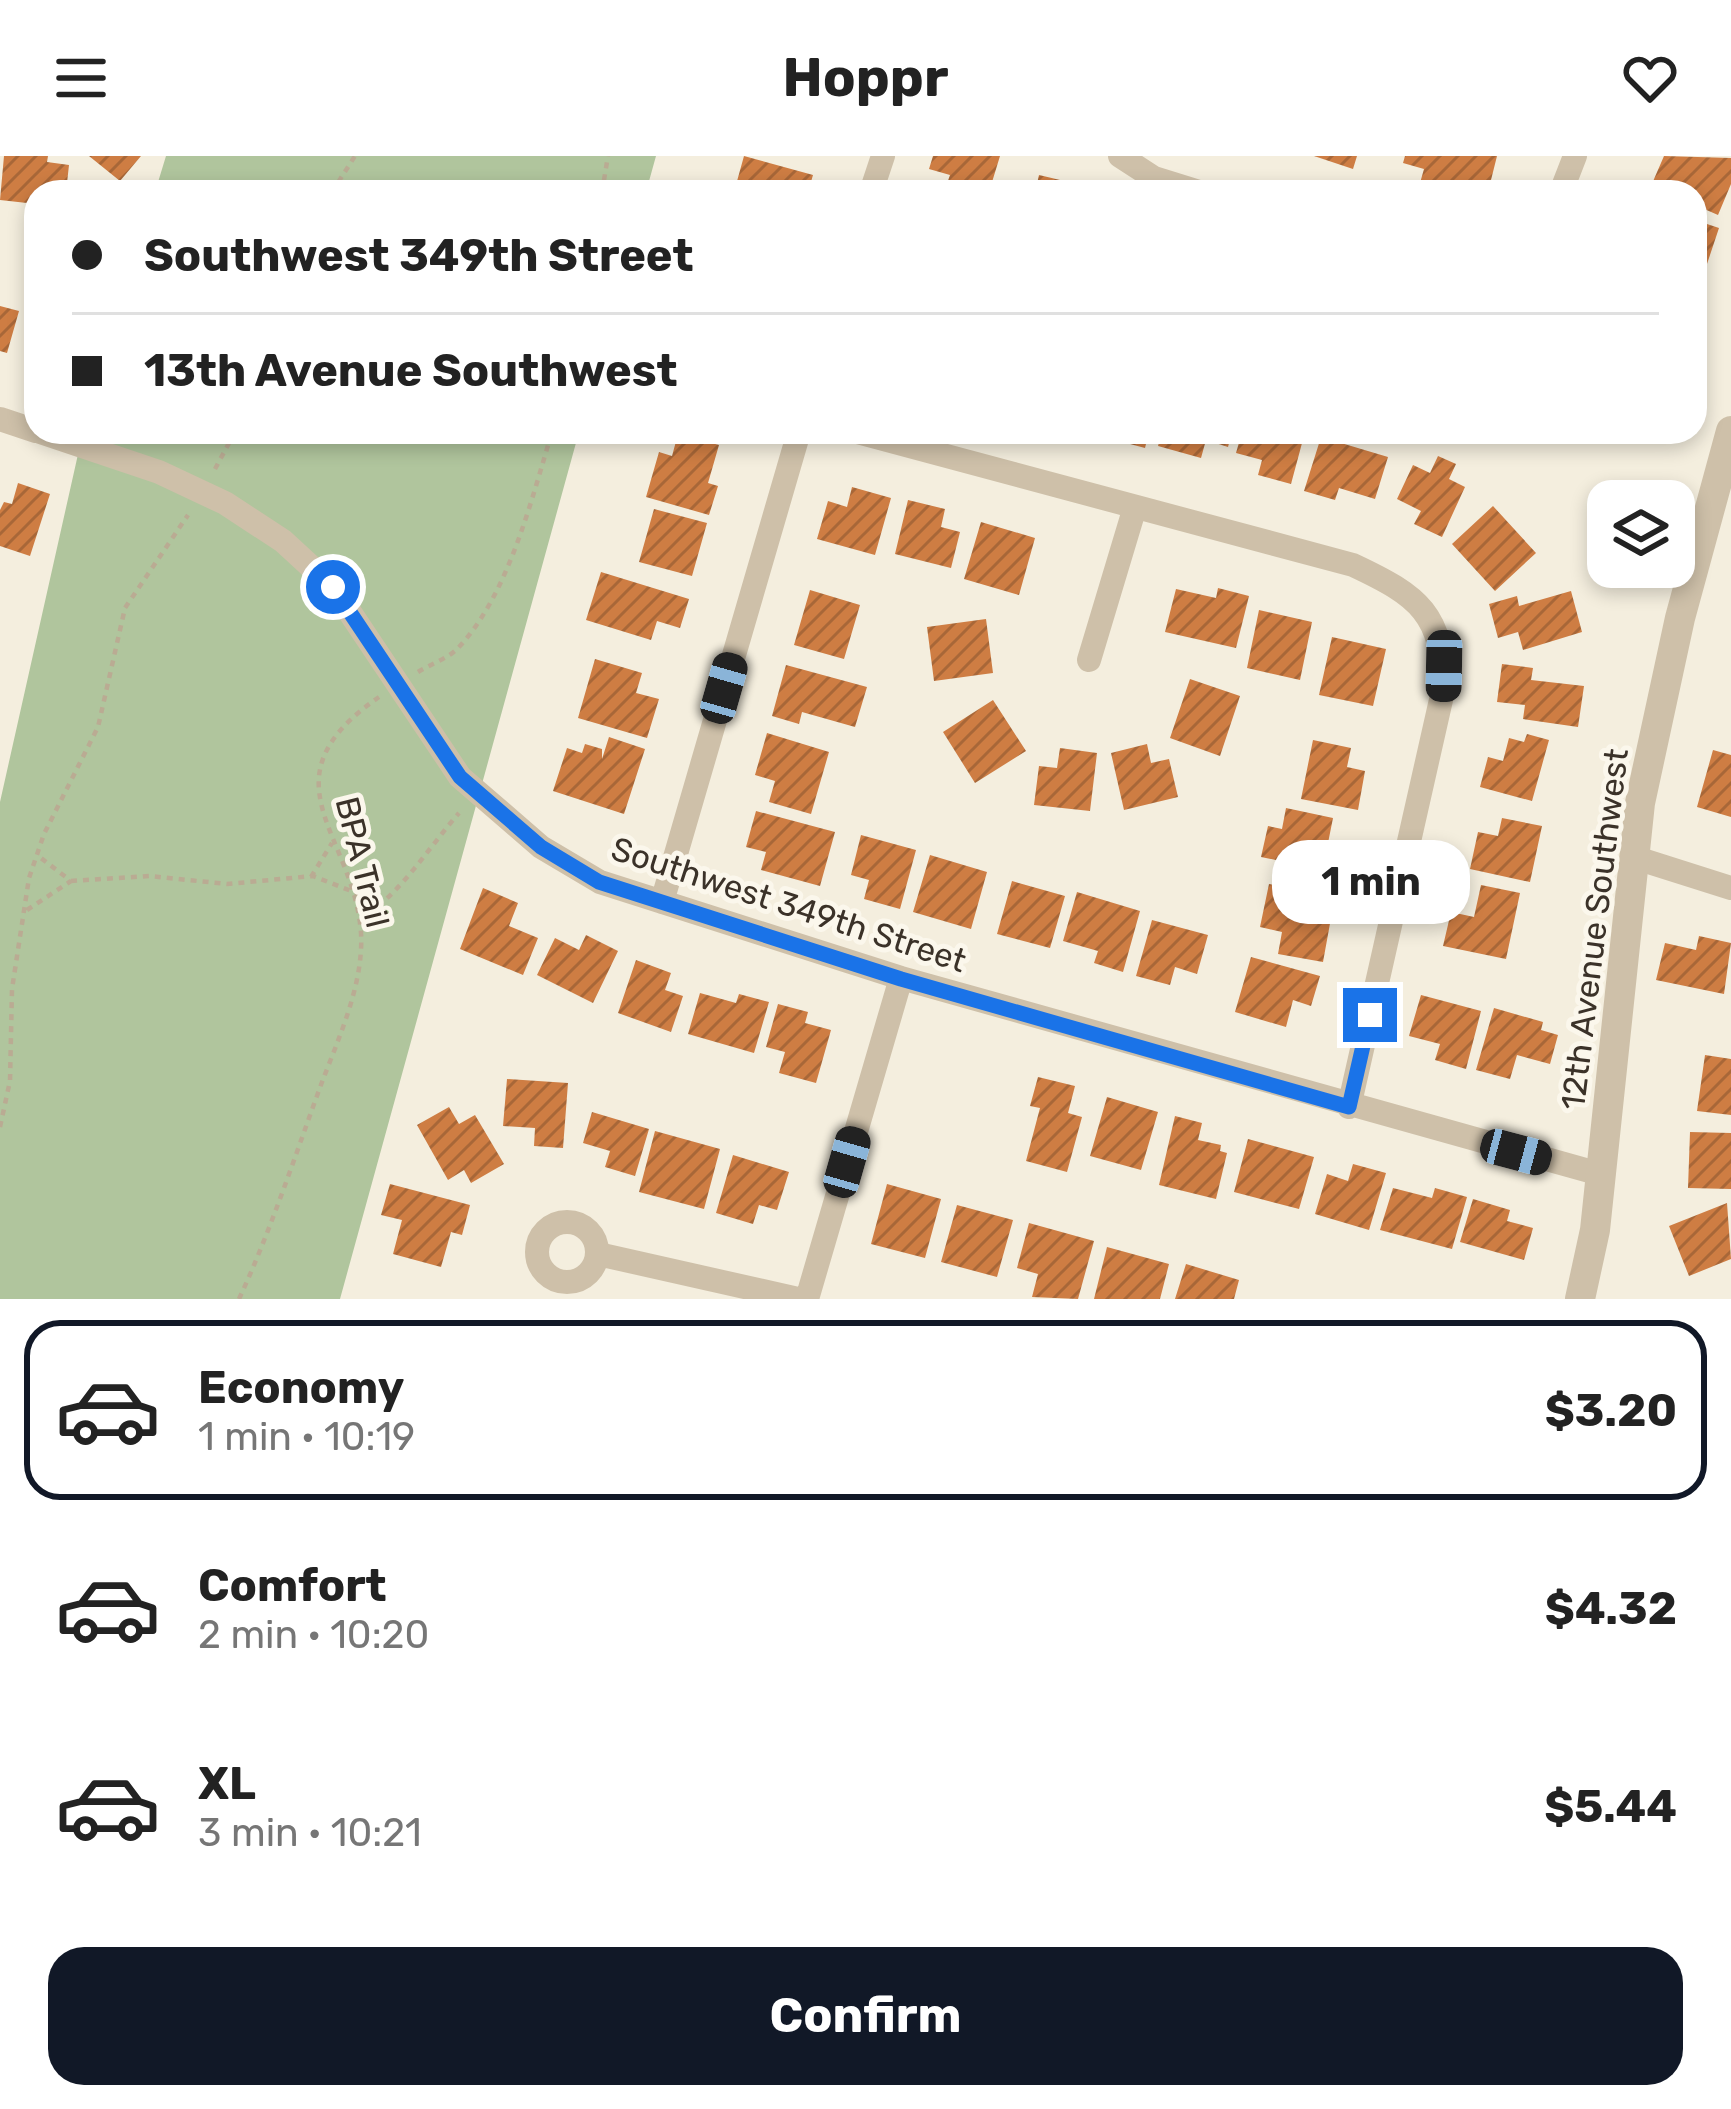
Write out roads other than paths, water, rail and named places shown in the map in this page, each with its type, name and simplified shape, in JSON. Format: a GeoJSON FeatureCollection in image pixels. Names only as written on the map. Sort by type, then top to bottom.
{"type":"FeatureCollection","features":[{"type":"Feature","properties":{"kind":"street"},"geometry":{"type":"LineString","coordinates":[[1120,156],[1160,180]]}},
{"type":"Feature","properties":{"kind":"street","name":"12th Avenue Southwest"},"geometry":{"type":"LineString","coordinates":[[1580,1299],[1595,1230],[1633,857],[1680,618],[1725,476],[1731,431]]}},
{"type":"Feature","properties":{"kind":"street","name":"Southwest 349th Street"},"geometry":{"type":"LineString","coordinates":[[73,444],[203,492],[283,542],[333,587],[401,682],[460,777],[541,847],[599,882],[901,979],[1600,1174]]}},
{"type":"Feature","properties":{"kind":"street"},"geometry":{"type":"LineString","coordinates":[[662,902],[796,444]]}},
{"type":"Feature","properties":{"kind":"street"},"geometry":{"type":"LineString","coordinates":[[901,444],[1353,565],[1402,587],[1424,608],[1440,636],[1444,679],[1349,1107]]}},
{"type":"Feature","properties":{"kind":"street"},"geometry":{"type":"LineString","coordinates":[[1089,659],[1135,507]]}},
{"type":"Feature","properties":{"kind":"street"},"geometry":{"type":"LineString","coordinates":[[1633,857],[1731,888]]}},
{"type":"Feature","properties":{"kind":"street"},"geometry":{"type":"LineString","coordinates":[[598,1254],[802,1299],[901,979]]}}]}
